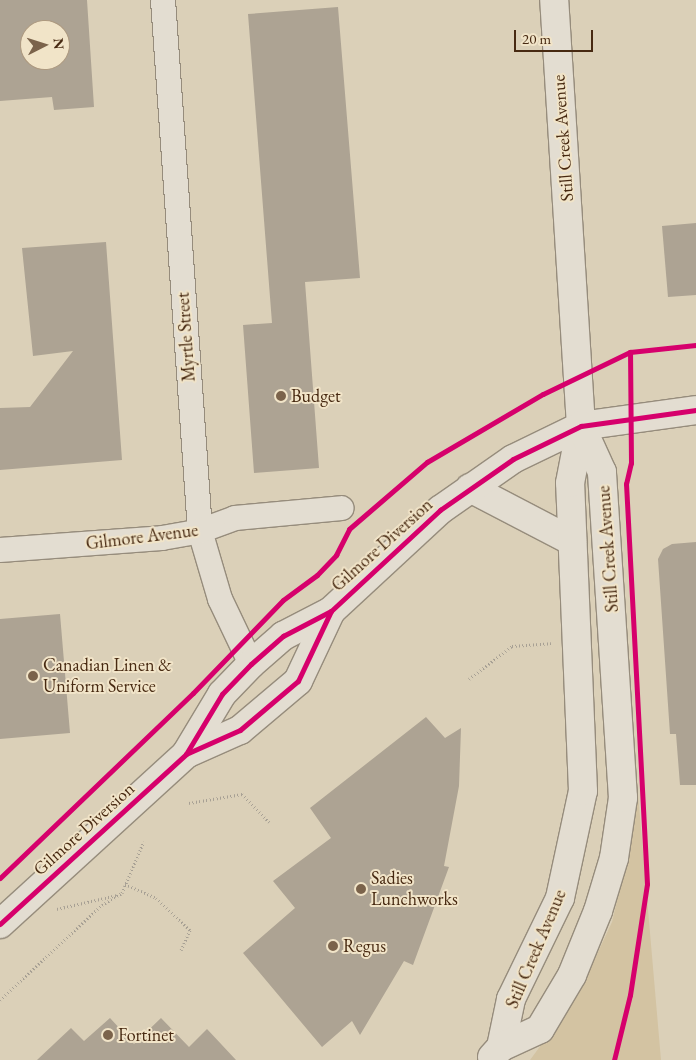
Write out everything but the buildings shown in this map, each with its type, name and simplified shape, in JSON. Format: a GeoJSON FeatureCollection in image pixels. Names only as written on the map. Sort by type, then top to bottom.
{"type":"FeatureCollection","features":[{"type":"Feature","properties":{"kind":"street","name":"Myrtle Street"},"geometry":{"type":"LineString","coordinates":[[163,0],[200,531],[220,599],[251,664]]}},
{"type":"Feature","properties":{"kind":"street","name":"Still Creek Avenue"},"geometry":{"type":"LineString","coordinates":[[495,1054],[511,999],[560,898],[584,791],[570,483],[582,426],[554,0]]}},
{"type":"Feature","properties":{"kind":"street"},"geometry":{"type":"LineString","coordinates":[[582,426],[696,410]]}},
{"type":"Feature","properties":{"kind":"street","name":"Still Creek Avenue"},"geometry":{"type":"LineString","coordinates":[[495,1054],[540,1029],[572,975],[598,910],[614,858],[623,798],[602,472],[582,426]]}},
{"type":"Feature","properties":{"kind":"street","name":"Gilmore Diversion"},"geometry":{"type":"LineString","coordinates":[[0,924],[186,754],[222,694],[251,664],[283,636],[331,611],[411,534],[470,488],[543,442],[582,426]]}},
{"type":"Feature","properties":{"kind":"street"},"geometry":{"type":"LineString","coordinates":[[470,488],[572,541]]}},
{"type":"Feature","properties":{"kind":"street","name":"Gilmore Avenue"},"geometry":{"type":"LineString","coordinates":[[0,550],[200,531],[235,518],[342,508]]}},
{"type":"Feature","properties":{"kind":"street","name":"Gilmore Diversion"},"geometry":{"type":"LineString","coordinates":[[186,754],[240,730],[292,687],[331,611]]}},
{"type":"Feature","properties":{"kind":"path"},"geometry":{"type":"LineString","coordinates":[[468,679],[512,646],[554,642]]}},
{"type":"Feature","properties":{"kind":"path"},"geometry":{"type":"LineString","coordinates":[[188,803],[242,794],[269,822]]}},
{"type":"Feature","properties":{"kind":"path"},"geometry":{"type":"LineString","coordinates":[[0,1000],[102,905],[122,893],[144,842]]}},
{"type":"Feature","properties":{"kind":"path"},"geometry":{"type":"LineString","coordinates":[[125,884],[156,898],[190,930],[181,950]]}},
{"type":"Feature","properties":{"kind":"path"},"geometry":{"type":"LineString","coordinates":[[57,909],[122,893]]}},
{"type":"Feature","properties":{"kind":"shaded area"},"geometry":{"type":"Polygon","coordinates":[[[635,759],[661,1060],[530,1060],[578,995],[612,922],[631,841],[635,759]]]}},
{"type":"Feature","properties":{"kind":"cycle path"},"geometry":{"type":"LineString","coordinates":[[0,878],[193,693],[283,600],[317,575],[336,555],[349,529],[427,462],[543,394],[630,352],[696,345]]}},
{"type":"Feature","properties":{"kind":"cycle path"},"geometry":{"type":"LineString","coordinates":[[614,1060],[630,995],[647,884],[626,484],[631,463],[630,352]]}},
{"type":"Feature","properties":{"kind":"cycle path"},"geometry":{"type":"LineString","coordinates":[[0,924],[186,754],[222,694],[251,664],[283,636],[331,611],[440,510],[513,459],[581,426],[696,410]]}},
{"type":"Feature","properties":{"kind":"cycle path"},"geometry":{"type":"LineString","coordinates":[[186,754],[240,730],[298,681],[331,611]]}},
{"type":"Feature","properties":{"kind":"place","name":"Budget"},"geometry":{"type":"Point","coordinates":[281,396]}},
{"type":"Feature","properties":{"kind":"place","name":"Canadian Linen & Uniform Service"},"geometry":{"type":"Point","coordinates":[33,676]}},
{"type":"Feature","properties":{"kind":"place","name":"Sadies Lunchworks"},"geometry":{"type":"Point","coordinates":[361,889]}},
{"type":"Feature","properties":{"kind":"place","name":"Regus"},"geometry":{"type":"Point","coordinates":[333,946]}},
{"type":"Feature","properties":{"kind":"place","name":"Fortinet"},"geometry":{"type":"Point","coordinates":[108,1035]}}]}
